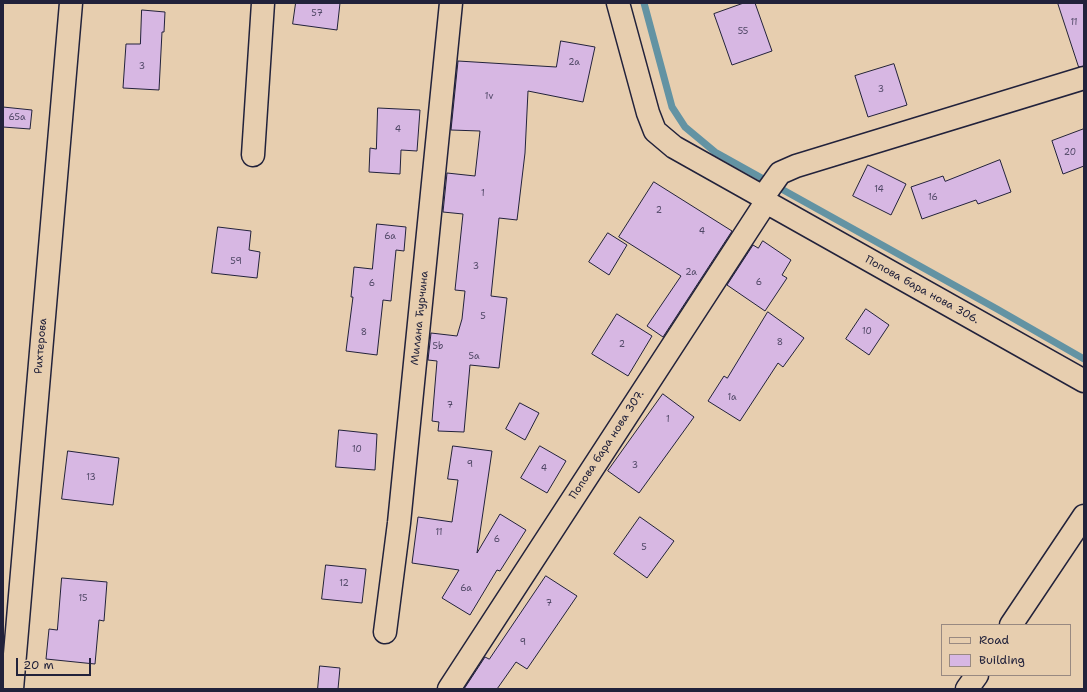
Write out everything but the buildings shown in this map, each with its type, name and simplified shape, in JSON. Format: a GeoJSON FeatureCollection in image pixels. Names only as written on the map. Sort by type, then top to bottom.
{"type":"FeatureCollection","features":[{"type":"Feature","properties":{"kind":"street","name":"Рихтерова"},"geometry":{"type":"LineString","coordinates":[[12,689],[71,3]]}},
{"type":"Feature","properties":{"kind":"street"},"geometry":{"type":"LineString","coordinates":[[253,155],[263,3]]}},
{"type":"Feature","properties":{"kind":"street","name":"Милана Ћурчина"},"geometry":{"type":"LineString","coordinates":[[385,632],[399,522],[451,3]]}},
{"type":"Feature","properties":{"kind":"street","name":"Попова бара нова 306."},"geometry":{"type":"LineString","coordinates":[[618,3],[646,105],[655,131],[674,147],[1084,381]]}},
{"type":"Feature","properties":{"kind":"street"},"geometry":{"type":"LineString","coordinates":[[764,198],[780,173],[796,166],[1084,78]]}},
{"type":"Feature","properties":{"kind":"street","name":"Попова бара нова 307."},"geometry":{"type":"LineString","coordinates":[[449,689],[764,198]]}},
{"type":"Feature","properties":{"kind":"street"},"geometry":{"type":"LineString","coordinates":[[1011,624],[1084,516]]}},
{"type":"Feature","properties":{"kind":"street"},"geometry":{"type":"LineString","coordinates":[[967,689],[976,676]]}},
{"type":"Feature","properties":{"kind":"waterway"},"geometry":{"type":"LineString","coordinates":[[644,3],[672,107],[685,127],[715,152],[1084,359]]}}]}
